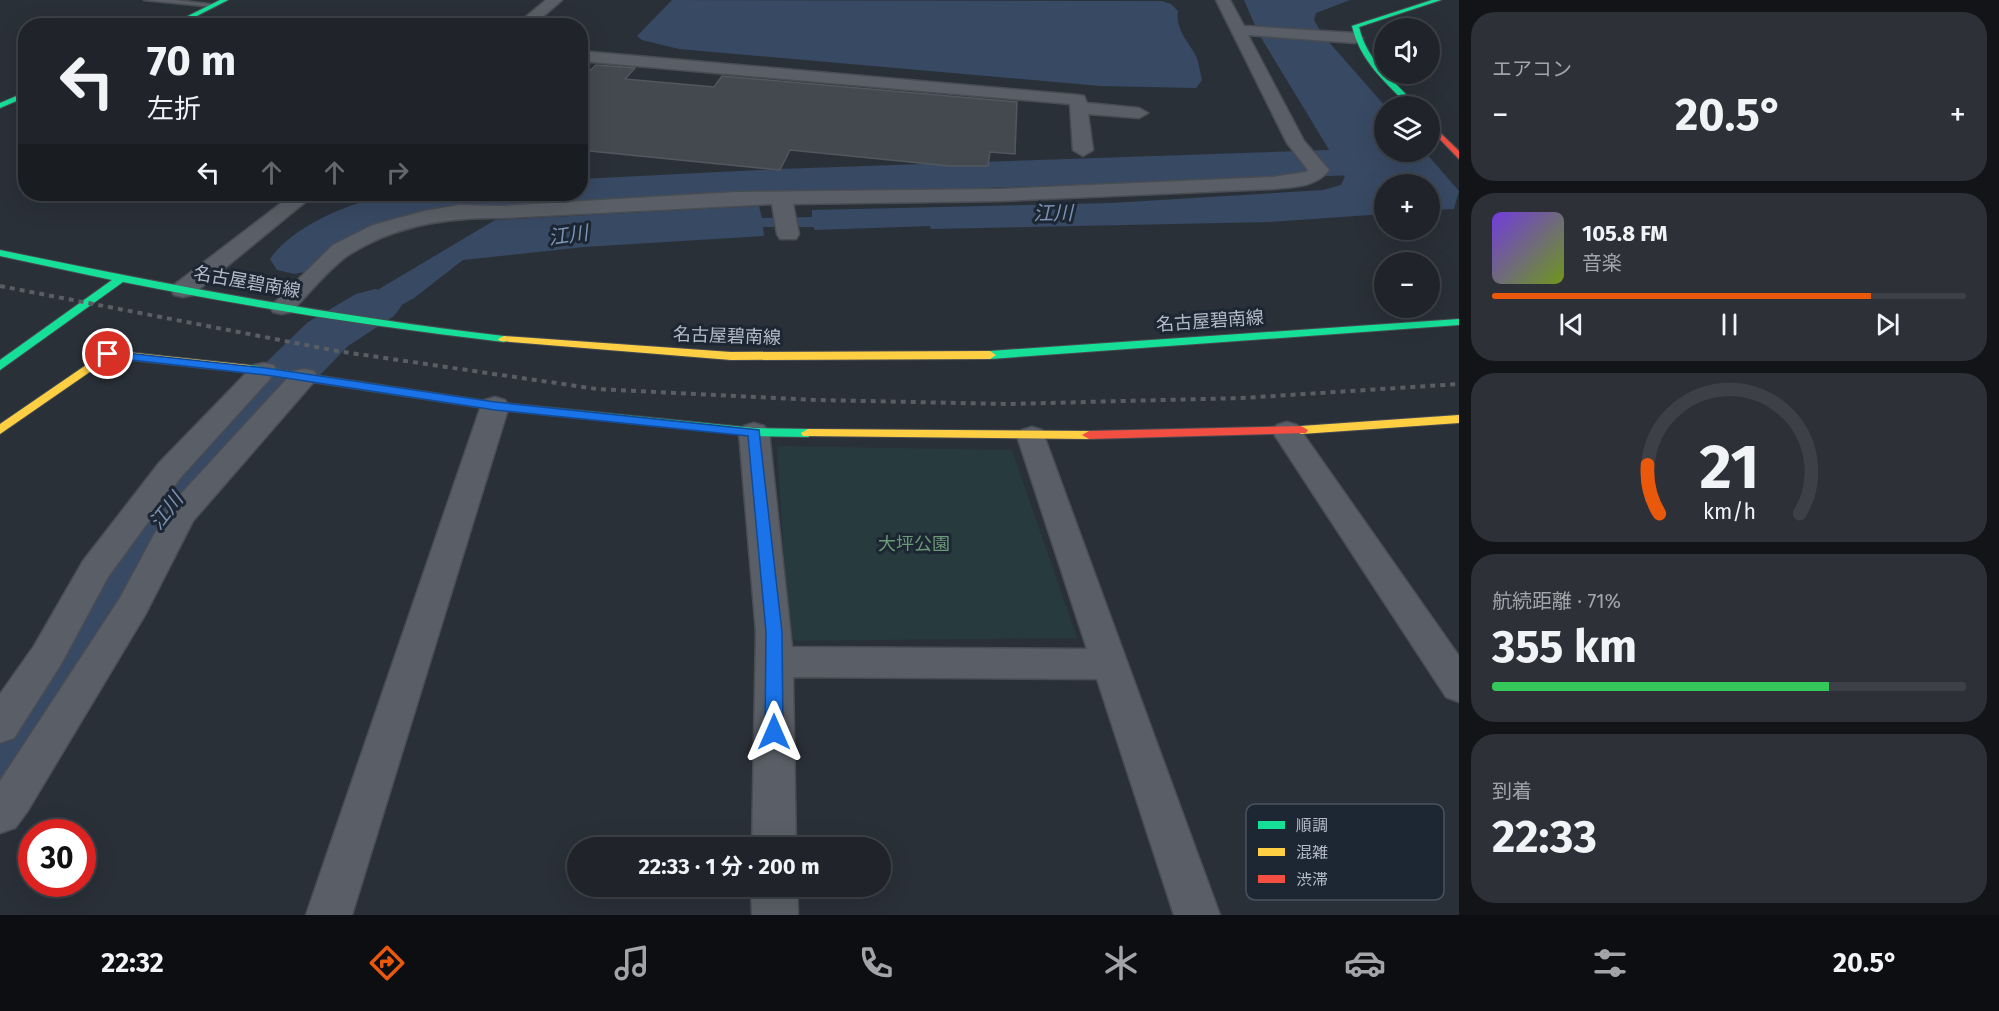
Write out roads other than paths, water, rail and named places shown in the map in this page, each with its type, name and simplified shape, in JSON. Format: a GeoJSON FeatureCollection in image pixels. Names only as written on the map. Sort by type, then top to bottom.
{"type":"FeatureCollection","features":[{"type":"Feature","properties":{"kind":"street"},"geometry":{"type":"LineString","coordinates":[[532,18],[555,0]]}},
{"type":"Feature","properties":{"kind":"street"},"geometry":{"type":"LineString","coordinates":[[283,307],[341,250],[381,230],[424,217],[460,211],[782,199],[1000,195],[1273,183],[1313,177],[1319,170],[1296,143],[1246,31],[1223,0]]}},
{"type":"Feature","properties":{"kind":"street"},"geometry":{"type":"LineString","coordinates":[[1404,96],[1365,54],[1355,38],[1355,26],[1438,1]]}},
{"type":"Feature","properties":{"kind":"street"},"geometry":{"type":"LineString","coordinates":[[188,18],[219,3]]}},
{"type":"Feature","properties":{"kind":"street"},"geometry":{"type":"LineString","coordinates":[[1246,31],[1355,38]]}},
{"type":"Feature","properties":{"kind":"street"},"geometry":{"type":"LineString","coordinates":[[588,58],[1078,100],[1083,150]]}},
{"type":"Feature","properties":{"kind":"street"},"geometry":{"type":"LineString","coordinates":[[0,106],[18,98]]}},
{"type":"Feature","properties":{"kind":"street"},"geometry":{"type":"LineString","coordinates":[[1078,108],[1139,113]]}},
{"type":"Feature","properties":{"kind":"street"},"geometry":{"type":"LineString","coordinates":[[1440,136],[1459,156]]}},
{"type":"Feature","properties":{"kind":"street"},"geometry":{"type":"LineString","coordinates":[[782,199],[788,234]]}},
{"type":"Feature","properties":{"kind":"street"},"geometry":{"type":"LineString","coordinates":[[183,290],[296,201]]}},
{"type":"Feature","properties":{"kind":"street","name":"名古屋碧南線"},"geometry":{"type":"LineString","coordinates":[[0,253],[120,279],[418,330],[572,346],[731,356],[980,356],[1459,322]]}},
{"type":"Feature","properties":{"kind":"street"},"geometry":{"type":"LineString","coordinates":[[0,366],[120,279]]}},
{"type":"Feature","properties":{"kind":"street"},"geometry":{"type":"LineString","coordinates":[[0,430],[108,354],[265,371],[495,406],[754,432],[1032,436],[1287,431],[1459,419]]}},
{"type":"Feature","properties":{"kind":"street"},"geometry":{"type":"LineString","coordinates":[[0,726],[47,656],[95,570],[170,470],[265,371]]}},
{"type":"Feature","properties":{"kind":"street"},"geometry":{"type":"LineString","coordinates":[[0,814],[19,789],[133,606],[180,515],[303,377]]}},
{"type":"Feature","properties":{"kind":"street"},"geometry":{"type":"LineString","coordinates":[[329,915],[495,406]]}},
{"type":"Feature","properties":{"kind":"street"},"geometry":{"type":"LineString","coordinates":[[1287,431],[1459,686]]}},
{"type":"Feature","properties":{"kind":"street"},"geometry":{"type":"LineString","coordinates":[[754,432],[774,632],[774,837]]}},
{"type":"Feature","properties":{"kind":"street"},"geometry":{"type":"LineString","coordinates":[[1032,436],[1197,915]]}},
{"type":"Feature","properties":{"kind":"street"},"geometry":{"type":"LineString","coordinates":[[774,663],[1111,664]]}},
{"type":"Feature","properties":{"kind":"street"},"geometry":{"type":"LineString","coordinates":[[774,897],[775,915]]}},
{"type":"Feature","properties":{"kind":"lane"},"geometry":{"type":"LineString","coordinates":[[147,0],[219,3]]}},
{"type":"Feature","properties":{"kind":"water"},"geometry":{"type":"Polygon","coordinates":[[[672,0],[1162,1],[1171,4],[1178,11],[1181,30],[1196,56],[1202,80],[1196,88],[1100,86],[679,49],[642,40],[637,36],[672,0]]]}},
{"type":"Feature","properties":{"kind":"water"},"geometry":{"type":"Polygon","coordinates":[[[1244,0],[1350,0],[1316,13],[1314,20],[1321,32],[1301,32],[1310,40],[1328,41],[1376,96],[1374,96],[1374,162],[1434,162],[1459,191],[1454,209],[1440,210],[1440,174],[1374,174],[1374,215],[1269,222],[931,229],[930,226],[815,230],[813,227],[763,227],[764,236],[584,247],[463,260],[414,298],[346,336],[312,360],[287,356],[320,328],[359,301],[495,220],[759,206],[762,218],[812,217],[812,210],[1111,203],[1323,190],[1341,185],[1345,176],[1260,36],[1281,37],[1256,28],[1244,0]]]}},
{"type":"Feature","properties":{"kind":"waterway"},"geometry":{"type":"LineString","coordinates":[[588,193],[779,182],[1374,161]]}},
{"type":"Feature","properties":{"kind":"waterway"},"geometry":{"type":"LineString","coordinates":[[295,259],[341,227],[367,216],[395,208],[445,201]]}},
{"type":"Feature","properties":{"kind":"waterway","name":"江川"},"geometry":{"type":"LineString","coordinates":[[0,776],[159,516],[273,389],[328,334],[375,305]]}},
{"type":"Feature","properties":{"kind":"railway"},"geometry":{"type":"LineString","coordinates":[[0,286],[337,351],[597,389],[818,400],[1007,404],[1243,398],[1459,384]]}},
{"type":"Feature","properties":{"kind":"park label","name":"大坪公園"},"geometry":{"type":"Point","coordinates":[914,544]}}]}
